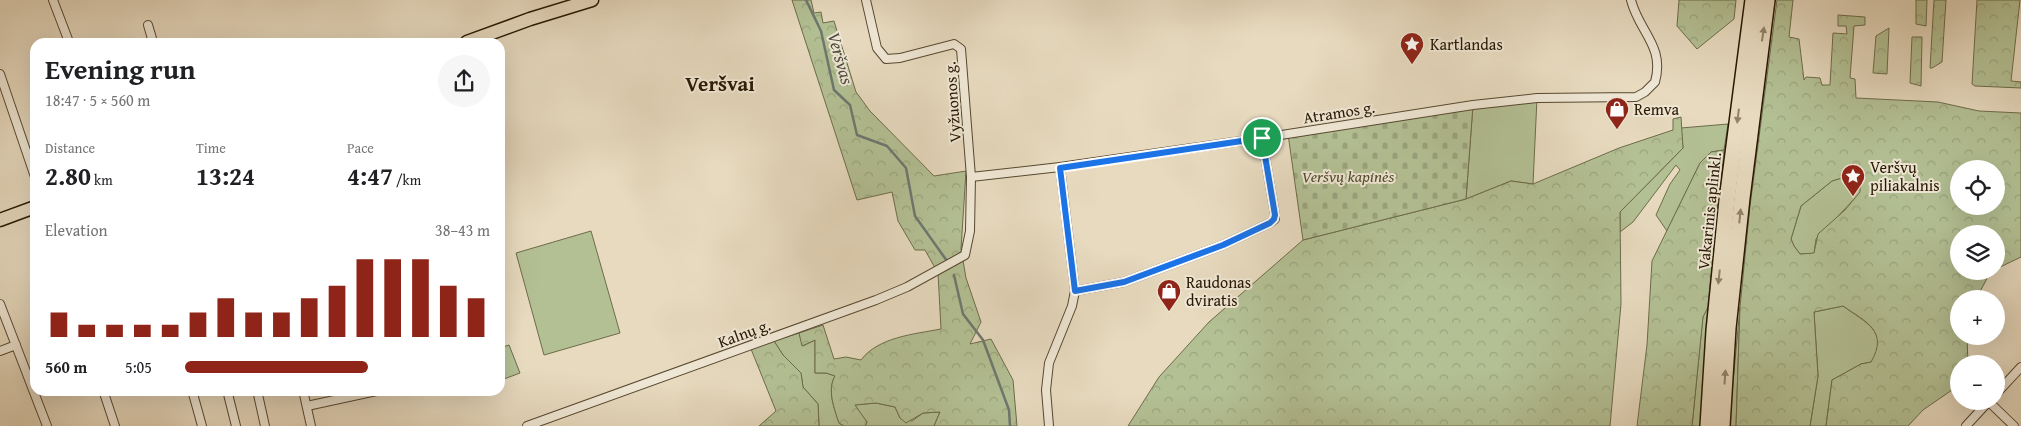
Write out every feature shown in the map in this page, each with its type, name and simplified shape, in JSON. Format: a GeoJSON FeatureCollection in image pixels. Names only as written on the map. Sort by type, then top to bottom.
{"type":"FeatureCollection","features":[{"type":"Feature","properties":{"kind":"highway","name":"Vakarinis aplinkl."},"geometry":{"type":"LineString","coordinates":[[1722,426],[1728,328],[1751,68],[1753,0]]}},
{"type":"Feature","properties":{"kind":"highway","name":"Vakarinis aplinkl."},"geometry":{"type":"LineString","coordinates":[[1708,426],[1714,331],[1727,200],[1751,68],[1767,0]]}},
{"type":"Feature","properties":{"kind":"main road"},"geometry":{"type":"LineString","coordinates":[[478,38],[530,19],[592,0]]}},
{"type":"Feature","properties":{"kind":"main road"},"geometry":{"type":"LineString","coordinates":[[0,220],[30,209]]}},
{"type":"Feature","properties":{"kind":"street"},"geometry":{"type":"LineString","coordinates":[[53,0],[67,38]]}},
{"type":"Feature","properties":{"kind":"street","name":"Vyžuonos g."},"geometry":{"type":"LineString","coordinates":[[866,0],[877,48],[886,59],[900,58],[954,44],[961,49],[971,177]]}},
{"type":"Feature","properties":{"kind":"street","name":"Atramos g."},"geometry":{"type":"LineString","coordinates":[[971,177],[1060,168],[1473,105],[1537,98],[1636,97],[1645,92],[1655,82],[1656,55],[1650,38],[1638,21],[1632,0]]}},
{"type":"Feature","properties":{"kind":"street"},"geometry":{"type":"LineString","coordinates":[[148,25],[152,38]]}},
{"type":"Feature","properties":{"kind":"street"},"geometry":{"type":"LineString","coordinates":[[0,74],[30,161]]}},
{"type":"Feature","properties":{"kind":"street"},"geometry":{"type":"LineString","coordinates":[[1075,291],[1124,282],[1223,245],[1270,223],[1275,215],[1262,138]]}},
{"type":"Feature","properties":{"kind":"street"},"geometry":{"type":"LineString","coordinates":[[1049,426],[1046,390],[1049,363],[1072,306],[1075,291],[1060,168]]}},
{"type":"Feature","properties":{"kind":"street","name":"Kalnų g."},"geometry":{"type":"LineString","coordinates":[[528,426],[876,300],[907,287],[965,255],[970,231],[971,177]]}},
{"type":"Feature","properties":{"kind":"street"},"geometry":{"type":"LineString","coordinates":[[0,304],[30,381]]}},
{"type":"Feature","properties":{"kind":"street"},"geometry":{"type":"LineString","coordinates":[[0,351],[16,344]]}},
{"type":"Feature","properties":{"kind":"street"},"geometry":{"type":"LineString","coordinates":[[2005,384],[2021,367]]}},
{"type":"Feature","properties":{"kind":"street"},"geometry":{"type":"LineString","coordinates":[[36,396],[47,426]]}},
{"type":"Feature","properties":{"kind":"street"},"geometry":{"type":"LineString","coordinates":[[105,396],[115,426]]}},
{"type":"Feature","properties":{"kind":"street"},"geometry":{"type":"LineString","coordinates":[[194,396],[202,426]]}},
{"type":"Feature","properties":{"kind":"street"},"geometry":{"type":"LineString","coordinates":[[228,396],[236,426]]}},
{"type":"Feature","properties":{"kind":"street"},"geometry":{"type":"LineString","coordinates":[[258,396],[265,426]]}},
{"type":"Feature","properties":{"kind":"street"},"geometry":{"type":"LineString","coordinates":[[304,396],[311,426]]}},
{"type":"Feature","properties":{"kind":"street"},"geometry":{"type":"LineString","coordinates":[[307,406],[354,396]]}},
{"type":"Feature","properties":{"kind":"street"},"geometry":{"type":"LineString","coordinates":[[1966,426],[1981,410]]}},
{"type":"Feature","properties":{"kind":"street"},"geometry":{"type":"LineString","coordinates":[[1997,410],[2014,426]]}},
{"type":"Feature","properties":{"kind":"green space"},"geometry":{"type":"Polygon","coordinates":[[[792,0],[811,0],[814,13],[821,12],[823,23],[834,21],[856,92],[870,111],[934,176],[966,171],[961,249],[966,278],[981,322],[970,344],[991,339],[1013,380],[1017,426],[934,426],[940,412],[923,413],[906,423],[900,418],[895,407],[876,403],[855,405],[867,422],[865,426],[844,426],[839,423],[831,393],[835,376],[826,373],[815,373],[815,340],[802,346],[799,333],[823,325],[834,359],[846,357],[861,360],[868,352],[887,341],[941,329],[938,273],[925,250],[915,250],[898,221],[892,192],[857,200],[792,0]]]}},
{"type":"Feature","properties":{"kind":"green space"},"geometry":{"type":"Polygon","coordinates":[[[1679,0],[1736,0],[1734,19],[1697,49],[1677,26],[1679,0]]]}},
{"type":"Feature","properties":{"kind":"green space"},"geometry":{"type":"Polygon","coordinates":[[[1777,0],[1793,0],[1789,37],[1799,39],[1804,80],[1806,77],[1820,78],[1822,85],[1830,85],[1833,33],[1847,34],[1846,26],[1838,26],[1838,15],[1865,17],[1865,25],[1854,26],[1850,78],[1855,79],[1856,98],[1938,102],[1979,111],[2021,113],[2021,257],[2005,265],[2005,225],[1950,225],[1950,280],[1986,280],[1981,290],[1950,290],[1950,345],[1967,345],[1968,355],[1950,355],[1950,391],[1923,410],[1908,426],[1826,426],[1832,380],[1861,364],[1871,362],[1876,351],[1876,335],[1872,328],[1860,317],[1843,306],[1814,312],[1818,376],[1810,426],[1736,426],[1740,307],[1750,206],[1777,0]],[[1848,176],[1832,181],[1801,206],[1791,239],[1800,254],[1814,253],[1818,234],[1845,210],[1860,192],[1860,181],[1855,177],[1848,176]]]}},
{"type":"Feature","properties":{"kind":"green space"},"geometry":{"type":"Polygon","coordinates":[[[1916,0],[1927,0],[1926,26],[1916,24],[1916,0]]]}},
{"type":"Feature","properties":{"kind":"green space"},"geometry":{"type":"Polygon","coordinates":[[[1934,0],[1946,0],[1942,62],[1930,68],[1934,0]]]}},
{"type":"Feature","properties":{"kind":"green space"},"geometry":{"type":"Polygon","coordinates":[[[1977,0],[2020,0],[2011,81],[2021,82],[2021,88],[1975,86],[1972,84],[1977,0]]]}},
{"type":"Feature","properties":{"kind":"green space"},"geometry":{"type":"Polygon","coordinates":[[[1889,28],[1887,74],[1873,73],[1876,36],[1889,28]]]}},
{"type":"Feature","properties":{"kind":"green space"},"geometry":{"type":"Polygon","coordinates":[[[1912,37],[1922,37],[1921,86],[1910,83],[1912,37]]]}},
{"type":"Feature","properties":{"kind":"green space"},"geometry":{"type":"Polygon","coordinates":[[[1537,98],[1533,184],[1511,181],[1466,199],[1473,105],[1537,98]]]}},
{"type":"Feature","properties":{"kind":"green space","name":"Veršvų kapinės"},"geometry":{"type":"Polygon","coordinates":[[[1473,105],[1466,199],[1303,240],[1288,134],[1473,105]]]}},
{"type":"Feature","properties":{"kind":"green space"},"geometry":{"type":"Polygon","coordinates":[[[1681,117],[1683,148],[1620,212],[1621,304],[1610,426],[1128,426],[1159,377],[1209,322],[1303,240],[1466,199],[1511,181],[1533,184],[1619,148],[1673,130],[1673,119],[1681,117]]]}},
{"type":"Feature","properties":{"kind":"green space"},"geometry":{"type":"Polygon","coordinates":[[[1728,124],[1724,150],[1711,152],[1700,163],[1667,231],[1656,215],[1670,184],[1680,170],[1676,165],[1633,222],[1620,232],[1620,212],[1683,148],[1681,128],[1728,124]]]}},
{"type":"Feature","properties":{"kind":"green space"},"geometry":{"type":"Polygon","coordinates":[[[1724,150],[1708,307],[1703,317],[1692,426],[1637,426],[1647,345],[1652,261],[1700,163],[1711,152],[1724,150]]]}},
{"type":"Feature","properties":{"kind":"green space"},"geometry":{"type":"Polygon","coordinates":[[[1848,176],[1855,177],[1860,181],[1861,192],[1816,239],[1814,254],[1800,254],[1791,239],[1801,206],[1832,181],[1848,176]]]}},
{"type":"Feature","properties":{"kind":"green space"},"geometry":{"type":"Polygon","coordinates":[[[591,231],[620,333],[544,355],[516,253],[591,231]]]}},
{"type":"Feature","properties":{"kind":"green space"},"geometry":{"type":"Polygon","coordinates":[[[1843,306],[1867,323],[1872,329],[1878,343],[1877,351],[1872,362],[1861,364],[1832,380],[1826,426],[1810,426],[1818,376],[1814,312],[1843,306]]]}},
{"type":"Feature","properties":{"kind":"green space"},"geometry":{"type":"Polygon","coordinates":[[[1708,307],[1701,426],[1692,426],[1703,316],[1708,307]]]}},
{"type":"Feature","properties":{"kind":"green space"},"geometry":{"type":"Polygon","coordinates":[[[1740,307],[1736,426],[1729,426],[1740,307]]]}},
{"type":"Feature","properties":{"kind":"green space"},"geometry":{"type":"Polygon","coordinates":[[[799,333],[803,346],[815,340],[815,373],[826,373],[835,376],[831,393],[832,399],[839,423],[844,426],[819,426],[818,404],[803,387],[801,373],[783,355],[774,341],[799,333]]]}},
{"type":"Feature","properties":{"kind":"green space"},"geometry":{"type":"Polygon","coordinates":[[[774,341],[783,355],[801,373],[803,387],[818,404],[819,426],[759,426],[776,411],[751,349],[774,341]]]}},
{"type":"Feature","properties":{"kind":"green space"},"geometry":{"type":"Polygon","coordinates":[[[509,345],[520,373],[505,379],[505,346],[509,345]]]}},
{"type":"Feature","properties":{"kind":"green space"},"geometry":{"type":"Polygon","coordinates":[[[876,403],[895,407],[900,418],[912,421],[923,413],[940,412],[934,426],[865,426],[867,422],[854,405],[876,403]]]}},
{"type":"Feature","properties":{"kind":"waterway","name":"Veršvas"},"geometry":{"type":"LineString","coordinates":[[806,0],[821,31],[834,90],[850,105],[857,135],[887,146],[906,168],[915,216],[947,261]]}},
{"type":"Feature","properties":{"kind":"waterway","name":"Veršvas"},"geometry":{"type":"LineString","coordinates":[[954,275],[963,314],[983,340],[1009,410],[1010,426]]}},
{"type":"Feature","properties":{"kind":"place","name":"Kartlandas"},"geometry":{"type":"Point","coordinates":[1412,65]}},
{"type":"Feature","properties":{"kind":"place","name":"Remva"},"geometry":{"type":"Point","coordinates":[1617,130]}},
{"type":"Feature","properties":{"kind":"place","name":"Veršvų piliakalnis"},"geometry":{"type":"Point","coordinates":[1853,197]}},
{"type":"Feature","properties":{"kind":"place","name":"Raudonas dviratis"},"geometry":{"type":"Point","coordinates":[1169,312]}},
{"type":"Feature","properties":{"kind":"district","name":"Veršvai"},"geometry":{"type":"Point","coordinates":[720,83]}},
{"type":"Feature","properties":{"kind":"route"},"geometry":{"type":"LineString","coordinates":[[1262,138],[1275,215],[1270,223],[1223,245],[1124,282],[1075,291],[1060,168],[1262,138]]}}]}
